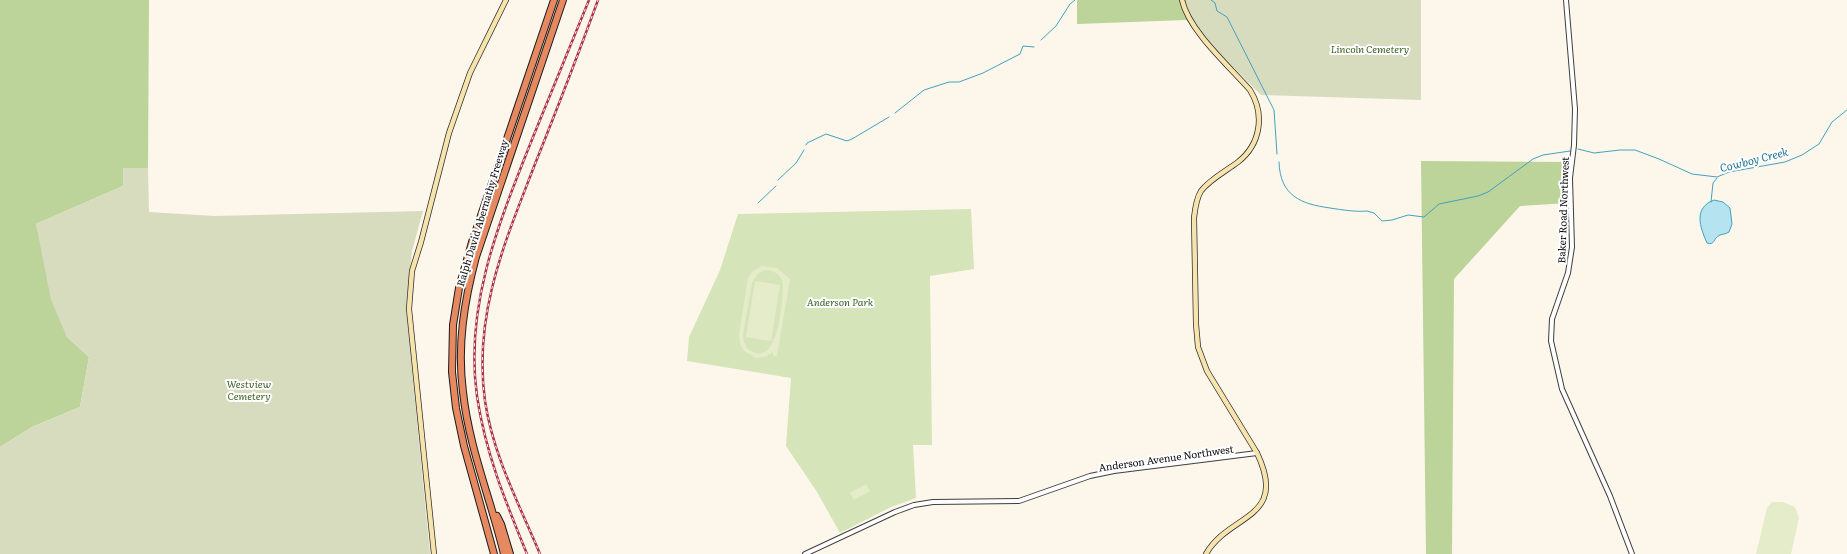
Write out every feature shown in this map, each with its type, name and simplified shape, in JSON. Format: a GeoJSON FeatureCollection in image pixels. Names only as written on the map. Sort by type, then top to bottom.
{"type":"FeatureCollection","features":[{"type":"Feature","properties":{"kind":"highway"},"geometry":{"type":"LineString","coordinates":[[494,552],[460,426],[453,385],[452,342],[456,307],[465,265],[554,0]]}},
{"type":"Feature","properties":{"kind":"highway","name":"Ralph David Abernathy Freeway"},"geometry":{"type":"LineString","coordinates":[[504,554],[493,511],[478,465],[464,406],[460,362],[463,318],[476,257],[563,0]]}},
{"type":"Feature","properties":{"kind":"highway"},"geometry":{"type":"LineString","coordinates":[[493,511],[501,524],[510,554]]}},
{"type":"Feature","properties":{"kind":"main road"},"geometry":{"type":"LineString","coordinates":[[434,554],[409,308],[410,279],[460,96],[480,50],[506,0]]}},
{"type":"Feature","properties":{"kind":"main road"},"geometry":{"type":"LineString","coordinates":[[1182,0],[1187,17],[1197,32],[1250,90],[1259,110],[1259,128],[1251,147],[1240,161],[1205,187],[1198,198],[1194,218],[1193,238],[1196,337],[1201,360],[1217,389],[1257,452],[1265,474],[1265,489],[1261,502],[1250,517],[1216,540],[1206,554]]}},
{"type":"Feature","properties":{"kind":"street","name":"Baker Road Northwest"},"geometry":{"type":"LineString","coordinates":[[1566,0],[1575,109],[1570,178],[1572,247],[1568,273],[1552,319],[1550,341],[1564,395],[1610,496],[1632,554]]}},
{"type":"Feature","properties":{"kind":"street","name":"Anderson Avenue Northwest"},"geometry":{"type":"LineString","coordinates":[[805,554],[895,512],[914,505],[933,502],[1019,501],[1090,476],[1114,470],[1250,455],[1257,452]]}},
{"type":"Feature","properties":{"kind":"green space"},"geometry":{"type":"Polygon","coordinates":[[[0,0],[149,0],[148,168],[123,168],[123,186],[36,224],[67,337],[89,357],[80,407],[32,427],[0,447],[0,0]]]}},
{"type":"Feature","properties":{"kind":"green space"},"geometry":{"type":"Polygon","coordinates":[[[1077,0],[1186,0],[1186,20],[1077,24],[1077,0]]]}},
{"type":"Feature","properties":{"kind":"green space","name":"Lincoln Cemetery"},"geometry":{"type":"Polygon","coordinates":[[[1186,0],[1421,0],[1421,100],[1261,95],[1186,20],[1186,0]]]}},
{"type":"Feature","properties":{"kind":"green space"},"geometry":{"type":"Polygon","coordinates":[[[1421,161],[1572,162],[1569,203],[1520,206],[1454,279],[1452,554],[1426,554],[1421,161]]]}},
{"type":"Feature","properties":{"kind":"green space","name":"Westview Cemetery"},"geometry":{"type":"Polygon","coordinates":[[[123,168],[148,168],[149,212],[215,216],[423,211],[412,251],[406,308],[430,554],[0,554],[0,447],[32,427],[80,407],[89,357],[67,337],[51,300],[36,224],[123,186],[123,168]]]}},
{"type":"Feature","properties":{"kind":"green space","name":"Anderson Park"},"geometry":{"type":"Polygon","coordinates":[[[971,209],[974,269],[930,276],[932,445],[913,445],[916,498],[891,507],[840,533],[817,492],[786,446],[791,378],[687,361],[689,337],[720,270],[738,214],[971,209]]]}},
{"type":"Feature","properties":{"kind":"green space"},"geometry":{"type":"Polygon","coordinates":[[[762,266],[777,268],[790,279],[777,356],[773,356],[773,352],[765,357],[756,358],[744,351],[740,344],[739,334],[748,278],[753,271],[762,266]],[[764,270],[758,274],[752,283],[743,335],[747,348],[757,353],[766,351],[772,344],[776,333],[781,307],[783,287],[782,280],[778,274],[764,270]]]}},
{"type":"Feature","properties":{"kind":"green space"},"geometry":{"type":"Polygon","coordinates":[[[755,281],[780,285],[771,341],[746,337],[755,281]]]}},
{"type":"Feature","properties":{"kind":"green space"},"geometry":{"type":"Polygon","coordinates":[[[866,484],[870,491],[854,500],[850,493],[866,484]]]}},
{"type":"Feature","properties":{"kind":"green space"},"geometry":{"type":"Polygon","coordinates":[[[1772,502],[1783,502],[1795,507],[1799,518],[1791,554],[1756,554],[1767,508],[1772,502]]]}},
{"type":"Feature","properties":{"kind":"water"},"geometry":{"type":"Polygon","coordinates":[[[1714,200],[1723,202],[1730,208],[1732,224],[1729,232],[1718,236],[1713,243],[1710,244],[1707,243],[1704,237],[1700,218],[1703,208],[1707,203],[1714,200]]]}},
{"type":"Feature","properties":{"kind":"waterway"},"geometry":{"type":"LineString","coordinates":[[1041,40],[1056,26],[1070,4],[1075,0]]}},
{"type":"Feature","properties":{"kind":"waterway"},"geometry":{"type":"LineString","coordinates":[[1211,0],[1215,3],[1217,11],[1227,17],[1274,110],[1277,154]]}},
{"type":"Feature","properties":{"kind":"waterway"},"geometry":{"type":"LineString","coordinates":[[895,113],[924,90],[949,82],[959,82],[983,73],[1020,54],[1023,46],[1034,47]]}},
{"type":"Feature","properties":{"kind":"waterway","name":"Cowboy Creek"},"geometry":{"type":"LineString","coordinates":[[1578,149],[1594,153],[1635,150],[1692,174],[1717,177],[1729,172],[1785,162],[1802,155],[1819,144],[1832,122],[1847,110]]}},
{"type":"Feature","properties":{"kind":"waterway"},"geometry":{"type":"LineString","coordinates":[[806,145],[807,143],[826,134],[847,141],[889,117]]}},
{"type":"Feature","properties":{"kind":"waterway"},"geometry":{"type":"LineString","coordinates":[[778,180],[796,163],[804,150]]}},
{"type":"Feature","properties":{"kind":"waterway"},"geometry":{"type":"LineString","coordinates":[[1279,162],[1280,174],[1283,183],[1288,190],[1301,201],[1330,208],[1367,211],[1374,213],[1382,221],[1392,220],[1408,215],[1424,217],[1439,204],[1478,196],[1488,192],[1533,159],[1543,155],[1570,151]]}},
{"type":"Feature","properties":{"kind":"waterway"},"geometry":{"type":"LineString","coordinates":[[1711,202],[1713,183],[1717,178]]}},
{"type":"Feature","properties":{"kind":"waterway"},"geometry":{"type":"LineString","coordinates":[[758,203],[776,186]]}},
{"type":"Feature","properties":{"kind":"railway"},"geometry":{"type":"LineString","coordinates":[[527,554],[511,516],[485,437],[477,396],[474,362],[476,329],[480,296],[497,231],[508,200],[589,0]]}},
{"type":"Feature","properties":{"kind":"railway"},"geometry":{"type":"LineString","coordinates":[[540,554],[500,460],[494,441],[485,401],[482,369],[484,338],[494,279],[503,250],[598,0]]}}]}
